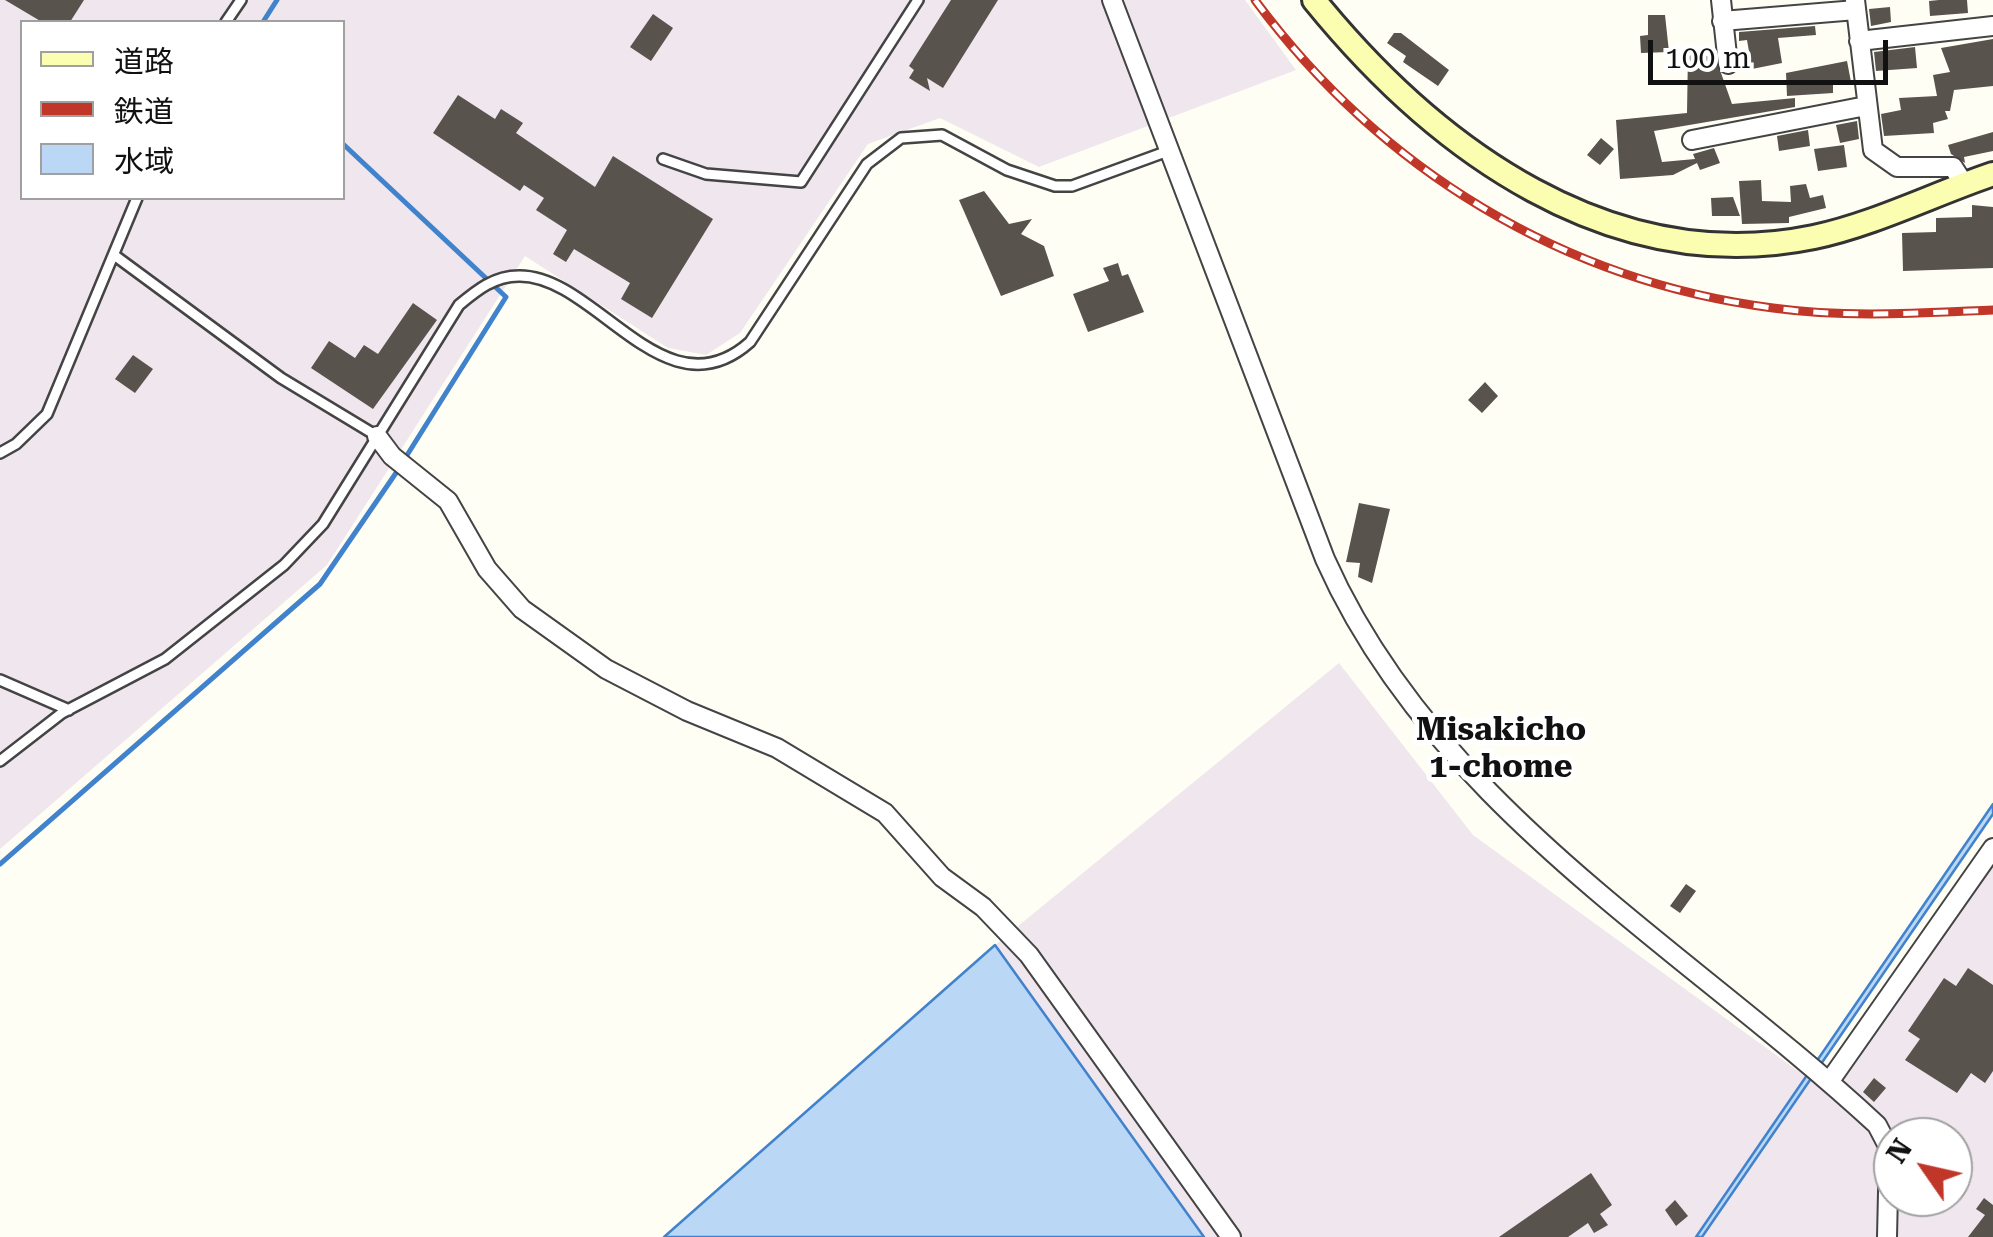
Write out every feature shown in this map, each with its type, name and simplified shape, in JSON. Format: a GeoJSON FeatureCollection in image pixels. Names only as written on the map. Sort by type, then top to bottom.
{"type":"FeatureCollection","features":[{"type":"Feature","properties":{"kind":"street"},"geometry":{"type":"LineString","coordinates":[[1112,0],[1325,559],[1352,614],[1397,689],[1491,796],[1876,1125],[1888,1148],[1887,1237]]}},
{"type":"Feature","properties":{"kind":"street"},"geometry":{"type":"LineString","coordinates":[[1314,0],[1392,90],[1442,133],[1505,176],[1625,229],[1724,247],[1777,243],[1857,224],[1993,174]]}},
{"type":"Feature","properties":{"kind":"street"},"geometry":{"type":"LineString","coordinates":[[1720,0],[1728,64]]}},
{"type":"Feature","properties":{"kind":"street"},"geometry":{"type":"LineString","coordinates":[[1722,21],[1856,5],[1873,150],[1897,167],[1953,167],[1964,184]]}},
{"type":"Feature","properties":{"kind":"street"},"geometry":{"type":"LineString","coordinates":[[1859,41],[1993,26]]}},
{"type":"Feature","properties":{"kind":"street"},"geometry":{"type":"LineString","coordinates":[[1692,140],[1866,106]]}},
{"type":"Feature","properties":{"kind":"street"},"geometry":{"type":"LineString","coordinates":[[377,436],[392,456],[448,501],[487,568],[522,609],[606,669],[688,711],[777,748],[885,812],[942,876],[983,906],[1029,956],[1231,1237]]}},
{"type":"Feature","properties":{"kind":"street"},"geometry":{"type":"LineString","coordinates":[[1822,1076],[1993,848]]}},
{"type":"Feature","properties":{"kind":"lane"},"geometry":{"type":"LineString","coordinates":[[664,159],[706,174],[801,182],[918,0]]}},
{"type":"Feature","properties":{"kind":"lane"},"geometry":{"type":"LineString","coordinates":[[0,762],[69,710],[165,659],[284,564],[324,524],[459,305],[484,284],[521,275],[559,289],[664,357],[692,365],[713,364],[734,357],[750,342],[867,164],[901,138],[942,135],[1034,182],[1054,186],[1072,186],[1171,150]]}},
{"type":"Feature","properties":{"kind":"lane"},"geometry":{"type":"LineString","coordinates":[[0,453],[16,444],[47,414],[137,200]]}},
{"type":"Feature","properties":{"kind":"lane"},"geometry":{"type":"LineString","coordinates":[[114,256],[281,378],[377,436]]}},
{"type":"Feature","properties":{"kind":"lane"},"geometry":{"type":"LineString","coordinates":[[0,680],[69,710]]}},
{"type":"Feature","properties":{"kind":"shaded area"},"geometry":{"type":"Polygon","coordinates":[[[0,0],[1245,0],[1296,70],[1039,167],[940,118],[868,144],[740,333],[706,355],[668,348],[525,256],[327,565],[0,849],[0,0]]]}},
{"type":"Feature","properties":{"kind":"shaded area"},"geometry":{"type":"Polygon","coordinates":[[[1339,663],[1473,835],[1827,1092],[1993,856],[1993,1237],[1204,1237],[995,945],[1339,663]]]}},
{"type":"Feature","properties":{"kind":"water"},"geometry":{"type":"Polygon","coordinates":[[[1993,804],[1993,814],[1702,1237],[1696,1237],[1993,804]]]}},
{"type":"Feature","properties":{"kind":"water"},"geometry":{"type":"Polygon","coordinates":[[[995,945],[1204,1237],[664,1237],[995,945]]]}},
{"type":"Feature","properties":{"kind":"building"},"geometry":{"type":"Polygon","coordinates":[[[5,0],[84,0],[71,20],[39,20],[5,0]]]}},
{"type":"Feature","properties":{"kind":"building"},"geometry":{"type":"Polygon","coordinates":[[[951,0],[998,0],[943,88],[927,78],[930,91],[909,78],[914,70],[909,66],[951,0]]]}},
{"type":"Feature","properties":{"kind":"building"},"geometry":{"type":"Polygon","coordinates":[[[1967,0],[1968,13],[1930,16],[1929,1],[1967,0]]]}},
{"type":"Feature","properties":{"kind":"building"},"geometry":{"type":"Polygon","coordinates":[[[1890,7],[1891,22],[1871,26],[1869,9],[1890,7]]]}},
{"type":"Feature","properties":{"kind":"building"},"geometry":{"type":"Polygon","coordinates":[[[653,14],[673,28],[651,61],[630,47],[653,14]]]}},
{"type":"Feature","properties":{"kind":"building"},"geometry":{"type":"Polygon","coordinates":[[[1648,15],[1665,15],[1669,52],[1641,53],[1640,36],[1648,35],[1648,15]]]}},
{"type":"Feature","properties":{"kind":"building"},"geometry":{"type":"Polygon","coordinates":[[[1815,26],[1816,35],[1778,38],[1782,63],[1752,69],[1747,40],[1739,41],[1739,32],[1815,26]]]}},
{"type":"Feature","properties":{"kind":"building"},"geometry":{"type":"Polygon","coordinates":[[[1394,33],[1401,33],[1449,70],[1438,86],[1403,62],[1406,56],[1387,43],[1394,33]]]}},
{"type":"Feature","properties":{"kind":"building"},"geometry":{"type":"Polygon","coordinates":[[[1993,39],[1993,86],[1954,90],[1950,111],[1945,111],[1948,119],[1933,123],[1934,133],[1884,136],[1881,114],[1901,110],[1899,98],[1937,96],[1933,75],[1950,72],[1941,48],[1993,39]]]}},
{"type":"Feature","properties":{"kind":"building"},"geometry":{"type":"Polygon","coordinates":[[[1915,47],[1917,68],[1876,71],[1874,52],[1915,47]]]}},
{"type":"Feature","properties":{"kind":"building"},"geometry":{"type":"Polygon","coordinates":[[[1702,50],[1703,56],[1715,56],[1732,104],[1795,98],[1795,107],[1654,131],[1662,162],[1695,159],[1693,154],[1714,148],[1720,163],[1700,170],[1697,163],[1673,175],[1620,179],[1616,120],[1687,113],[1688,52],[1702,50]]]}},
{"type":"Feature","properties":{"kind":"building"},"geometry":{"type":"Polygon","coordinates":[[[1847,61],[1851,82],[1833,85],[1833,93],[1787,96],[1786,73],[1847,61]]]}},
{"type":"Feature","properties":{"kind":"building"},"geometry":{"type":"Polygon","coordinates":[[[458,95],[495,119],[501,109],[523,123],[516,133],[595,187],[613,156],[713,219],[652,318],[621,299],[630,283],[574,249],[566,262],[553,254],[567,230],[536,210],[544,198],[524,185],[520,191],[433,133],[458,95]]]}},
{"type":"Feature","properties":{"kind":"building"},"geometry":{"type":"Polygon","coordinates":[[[1857,121],[1859,139],[1840,143],[1836,125],[1857,121]]]}},
{"type":"Feature","properties":{"kind":"building"},"geometry":{"type":"Polygon","coordinates":[[[1808,130],[1810,146],[1779,151],[1777,136],[1808,130]]]}},
{"type":"Feature","properties":{"kind":"building"},"geometry":{"type":"Polygon","coordinates":[[[1993,132],[1993,151],[1964,157],[1965,163],[1951,154],[1948,145],[1993,132]]]}},
{"type":"Feature","properties":{"kind":"building"},"geometry":{"type":"Polygon","coordinates":[[[1601,138],[1614,149],[1600,165],[1587,155],[1601,138]]]}},
{"type":"Feature","properties":{"kind":"building"},"geometry":{"type":"Polygon","coordinates":[[[1844,145],[1847,167],[1818,171],[1814,149],[1844,145]]]}},
{"type":"Feature","properties":{"kind":"building"},"geometry":{"type":"Polygon","coordinates":[[[1761,180],[1762,201],[1791,202],[1790,186],[1806,184],[1810,198],[1823,195],[1826,208],[1789,217],[1789,223],[1742,224],[1739,181],[1761,180]]]}},
{"type":"Feature","properties":{"kind":"building"},"geometry":{"type":"Polygon","coordinates":[[[984,191],[1009,224],[1032,219],[1021,234],[1044,246],[1054,276],[1001,296],[959,200],[984,191]]]}},
{"type":"Feature","properties":{"kind":"building"},"geometry":{"type":"Polygon","coordinates":[[[1733,197],[1740,216],[1712,216],[1711,198],[1733,197]]]}},
{"type":"Feature","properties":{"kind":"building"},"geometry":{"type":"Polygon","coordinates":[[[1972,205],[1993,207],[1993,268],[1903,271],[1902,233],[1936,232],[1936,218],[1972,217],[1972,205]]]}},
{"type":"Feature","properties":{"kind":"building"},"geometry":{"type":"Polygon","coordinates":[[[1118,263],[1122,276],[1128,274],[1144,312],[1088,332],[1073,294],[1109,281],[1103,268],[1118,263]]]}},
{"type":"Feature","properties":{"kind":"building"},"geometry":{"type":"Polygon","coordinates":[[[413,303],[437,320],[373,409],[311,368],[329,341],[355,358],[364,345],[378,354],[413,303]]]}},
{"type":"Feature","properties":{"kind":"building"},"geometry":{"type":"Polygon","coordinates":[[[133,355],[153,369],[135,393],[115,379],[133,355]]]}},
{"type":"Feature","properties":{"kind":"building"},"geometry":{"type":"Polygon","coordinates":[[[1485,382],[1498,396],[1482,413],[1468,400],[1485,382]]]}},
{"type":"Feature","properties":{"kind":"building"},"geometry":{"type":"Polygon","coordinates":[[[1359,503],[1390,509],[1372,583],[1358,577],[1360,563],[1346,562],[1359,503]]]}},
{"type":"Feature","properties":{"kind":"building"},"geometry":{"type":"Polygon","coordinates":[[[1686,884],[1696,891],[1680,913],[1670,906],[1686,884]]]}},
{"type":"Feature","properties":{"kind":"building"},"geometry":{"type":"Polygon","coordinates":[[[1968,968],[1993,985],[1993,1071],[1985,1083],[1971,1073],[1957,1093],[1905,1060],[1920,1039],[1908,1031],[1944,978],[1956,986],[1968,968]]]}},
{"type":"Feature","properties":{"kind":"building"},"geometry":{"type":"Polygon","coordinates":[[[1874,1078],[1886,1088],[1874,1102],[1863,1092],[1874,1078]]]}},
{"type":"Feature","properties":{"kind":"building"},"geometry":{"type":"Polygon","coordinates":[[[1591,1173],[1612,1205],[1600,1214],[1608,1225],[1594,1233],[1588,1223],[1568,1237],[1499,1237],[1591,1173]]]}},
{"type":"Feature","properties":{"kind":"building"},"geometry":{"type":"Polygon","coordinates":[[[1984,1198],[1993,1205],[1993,1237],[1968,1237],[1985,1215],[1976,1209],[1984,1198]]]}},
{"type":"Feature","properties":{"kind":"building"},"geometry":{"type":"Polygon","coordinates":[[[1675,1200],[1688,1216],[1676,1226],[1665,1210],[1675,1200]]]}},
{"type":"Feature","properties":{"kind":"waterway"},"geometry":{"type":"LineString","coordinates":[[264,20],[277,0]]}},
{"type":"Feature","properties":{"kind":"waterway"},"geometry":{"type":"LineString","coordinates":[[345,146],[506,297],[404,460]]}},
{"type":"Feature","properties":{"kind":"waterway"},"geometry":{"type":"LineString","coordinates":[[0,864],[320,584],[398,470]]}},
{"type":"Feature","properties":{"kind":"railway"},"geometry":{"type":"LineString","coordinates":[[1255,0],[1305,61],[1360,116],[1419,165],[1482,208],[1550,244],[1621,272],[1696,294],[1773,308],[1855,314],[1993,310]]}},
{"type":"Feature","properties":{"kind":"district","name":"Misakicho 1-chome"},"geometry":{"type":"Point","coordinates":[1501,750]}}]}
